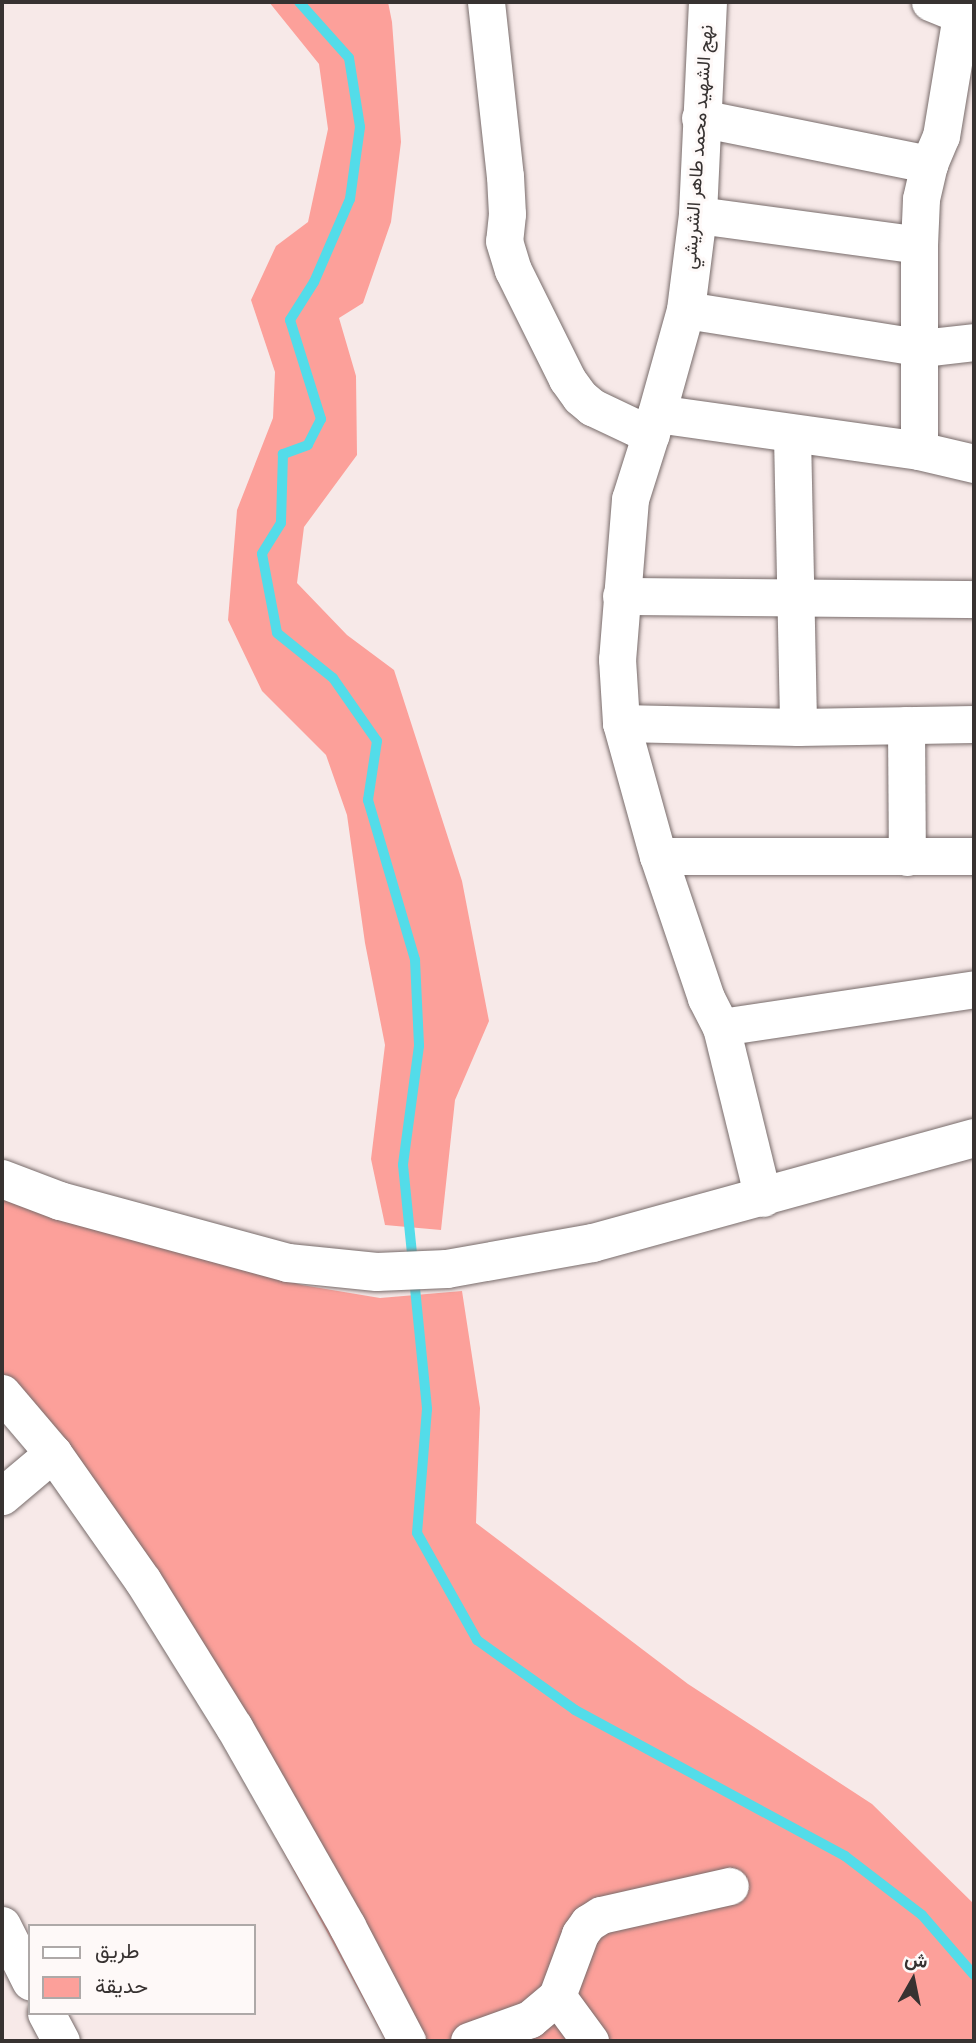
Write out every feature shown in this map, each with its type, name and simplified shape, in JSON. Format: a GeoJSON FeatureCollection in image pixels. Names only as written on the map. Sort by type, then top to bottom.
{"type":"FeatureCollection","features":[{"type":"Feature","properties":{"kind":"street"},"geometry":{"type":"LineString","coordinates":[[486,2],[505,176],[507,214],[504,241],[511,263],[567,379],[580,397],[592,407],[654,425],[792,435],[919,452],[974,464]]}},
{"type":"Feature","properties":{"kind":"street","name":"نهج الشهيد محمد طاهر الشريشي"},"geometry":{"type":"LineString","coordinates":[[654,425],[685,310],[698,215],[700,118],[708,2]]}},
{"type":"Feature","properties":{"kind":"street"},"geometry":{"type":"LineString","coordinates":[[919,452],[922,348],[919,245],[921,199],[929,164],[941,136],[955,12]]}},
{"type":"Feature","properties":{"kind":"street"},"geometry":{"type":"LineString","coordinates":[[700,118],[929,164]]}},
{"type":"Feature","properties":{"kind":"street"},"geometry":{"type":"LineString","coordinates":[[698,215],[919,245]]}},
{"type":"Feature","properties":{"kind":"street"},"geometry":{"type":"LineString","coordinates":[[685,310],[922,348],[974,342]]}},
{"type":"Feature","properties":{"kind":"street"},"geometry":{"type":"LineString","coordinates":[[654,425],[630,499],[617,659],[621,723],[658,856],[706,998],[721,1027],[763,1198]]}},
{"type":"Feature","properties":{"kind":"street"},"geometry":{"type":"LineString","coordinates":[[792,435],[798,727]]}},
{"type":"Feature","properties":{"kind":"street"},"geometry":{"type":"LineString","coordinates":[[621,596],[974,598]]}},
{"type":"Feature","properties":{"kind":"street"},"geometry":{"type":"LineString","coordinates":[[621,723],[798,727],[974,724]]}},
{"type":"Feature","properties":{"kind":"street"},"geometry":{"type":"LineString","coordinates":[[906,725],[907,857]]}},
{"type":"Feature","properties":{"kind":"street"},"geometry":{"type":"LineString","coordinates":[[658,856],[974,856]]}},
{"type":"Feature","properties":{"kind":"street"},"geometry":{"type":"LineString","coordinates":[[721,1027],[974,989]]}},
{"type":"Feature","properties":{"kind":"street"},"geometry":{"type":"LineString","coordinates":[[2,1179],[60,1201],[288,1263],[377,1272],[447,1269],[593,1243],[974,1138]]}},
{"type":"Feature","properties":{"kind":"street"},"geometry":{"type":"LineString","coordinates":[[2,1392],[53,1454],[143,1581],[234,1727],[347,1926],[407,2041]]}},
{"type":"Feature","properties":{"kind":"street"},"geometry":{"type":"LineString","coordinates":[[2,1496],[53,1454]]}},
{"type":"Feature","properties":{"kind":"street"},"geometry":{"type":"LineString","coordinates":[[469,2041],[530,2019],[557,1996],[580,1934],[587,1923],[601,1915],[730,1886]]}},
{"type":"Feature","properties":{"kind":"street"},"geometry":{"type":"LineString","coordinates":[[2,1925],[28,1976]]}},
{"type":"Feature","properties":{"kind":"street"},"geometry":{"type":"LineString","coordinates":[[557,1996],[590,2041]]}},
{"type":"Feature","properties":{"kind":"street"},"geometry":{"type":"LineString","coordinates":[[47,2015],[61,2041]]}},
{"type":"Feature","properties":{"kind":"green space"},"geometry":{"type":"Polygon","coordinates":[[[269,2],[388,2],[392,22],[401,142],[391,222],[363,303],[339,318],[356,376],[357,455],[304,527],[297,583],[347,635],[394,670],[462,881],[489,1021],[455,1100],[441,1230],[385,1225],[371,1159],[385,1045],[365,943],[347,815],[326,755],[262,691],[228,620],[237,510],[273,418],[275,372],[251,300],[276,246],[308,222],[328,129],[319,64],[269,2]]]}},
{"type":"Feature","properties":{"kind":"green space"},"geometry":{"type":"Polygon","coordinates":[[[2,1194],[95,1227],[302,1285],[380,1298],[462,1291],[480,1408],[476,1523],[688,1684],[872,1804],[974,1904],[974,2041],[386,2041],[209,1714],[102,1540],[2,1415],[2,1194]]]}},
{"type":"Feature","properties":{"kind":"waterway"},"geometry":{"type":"LineString","coordinates":[[299,2],[349,58],[360,127],[350,199],[314,282],[290,320],[321,419],[308,445],[283,454],[281,523],[262,554],[277,633],[333,678],[377,741],[368,800],[415,960],[419,1046],[403,1165],[413,1263]]}},
{"type":"Feature","properties":{"kind":"waterway"},"geometry":{"type":"LineString","coordinates":[[414,1278],[427,1409],[417,1533],[477,1640],[575,1710],[845,1856],[922,1915],[974,1975]]}}]}
